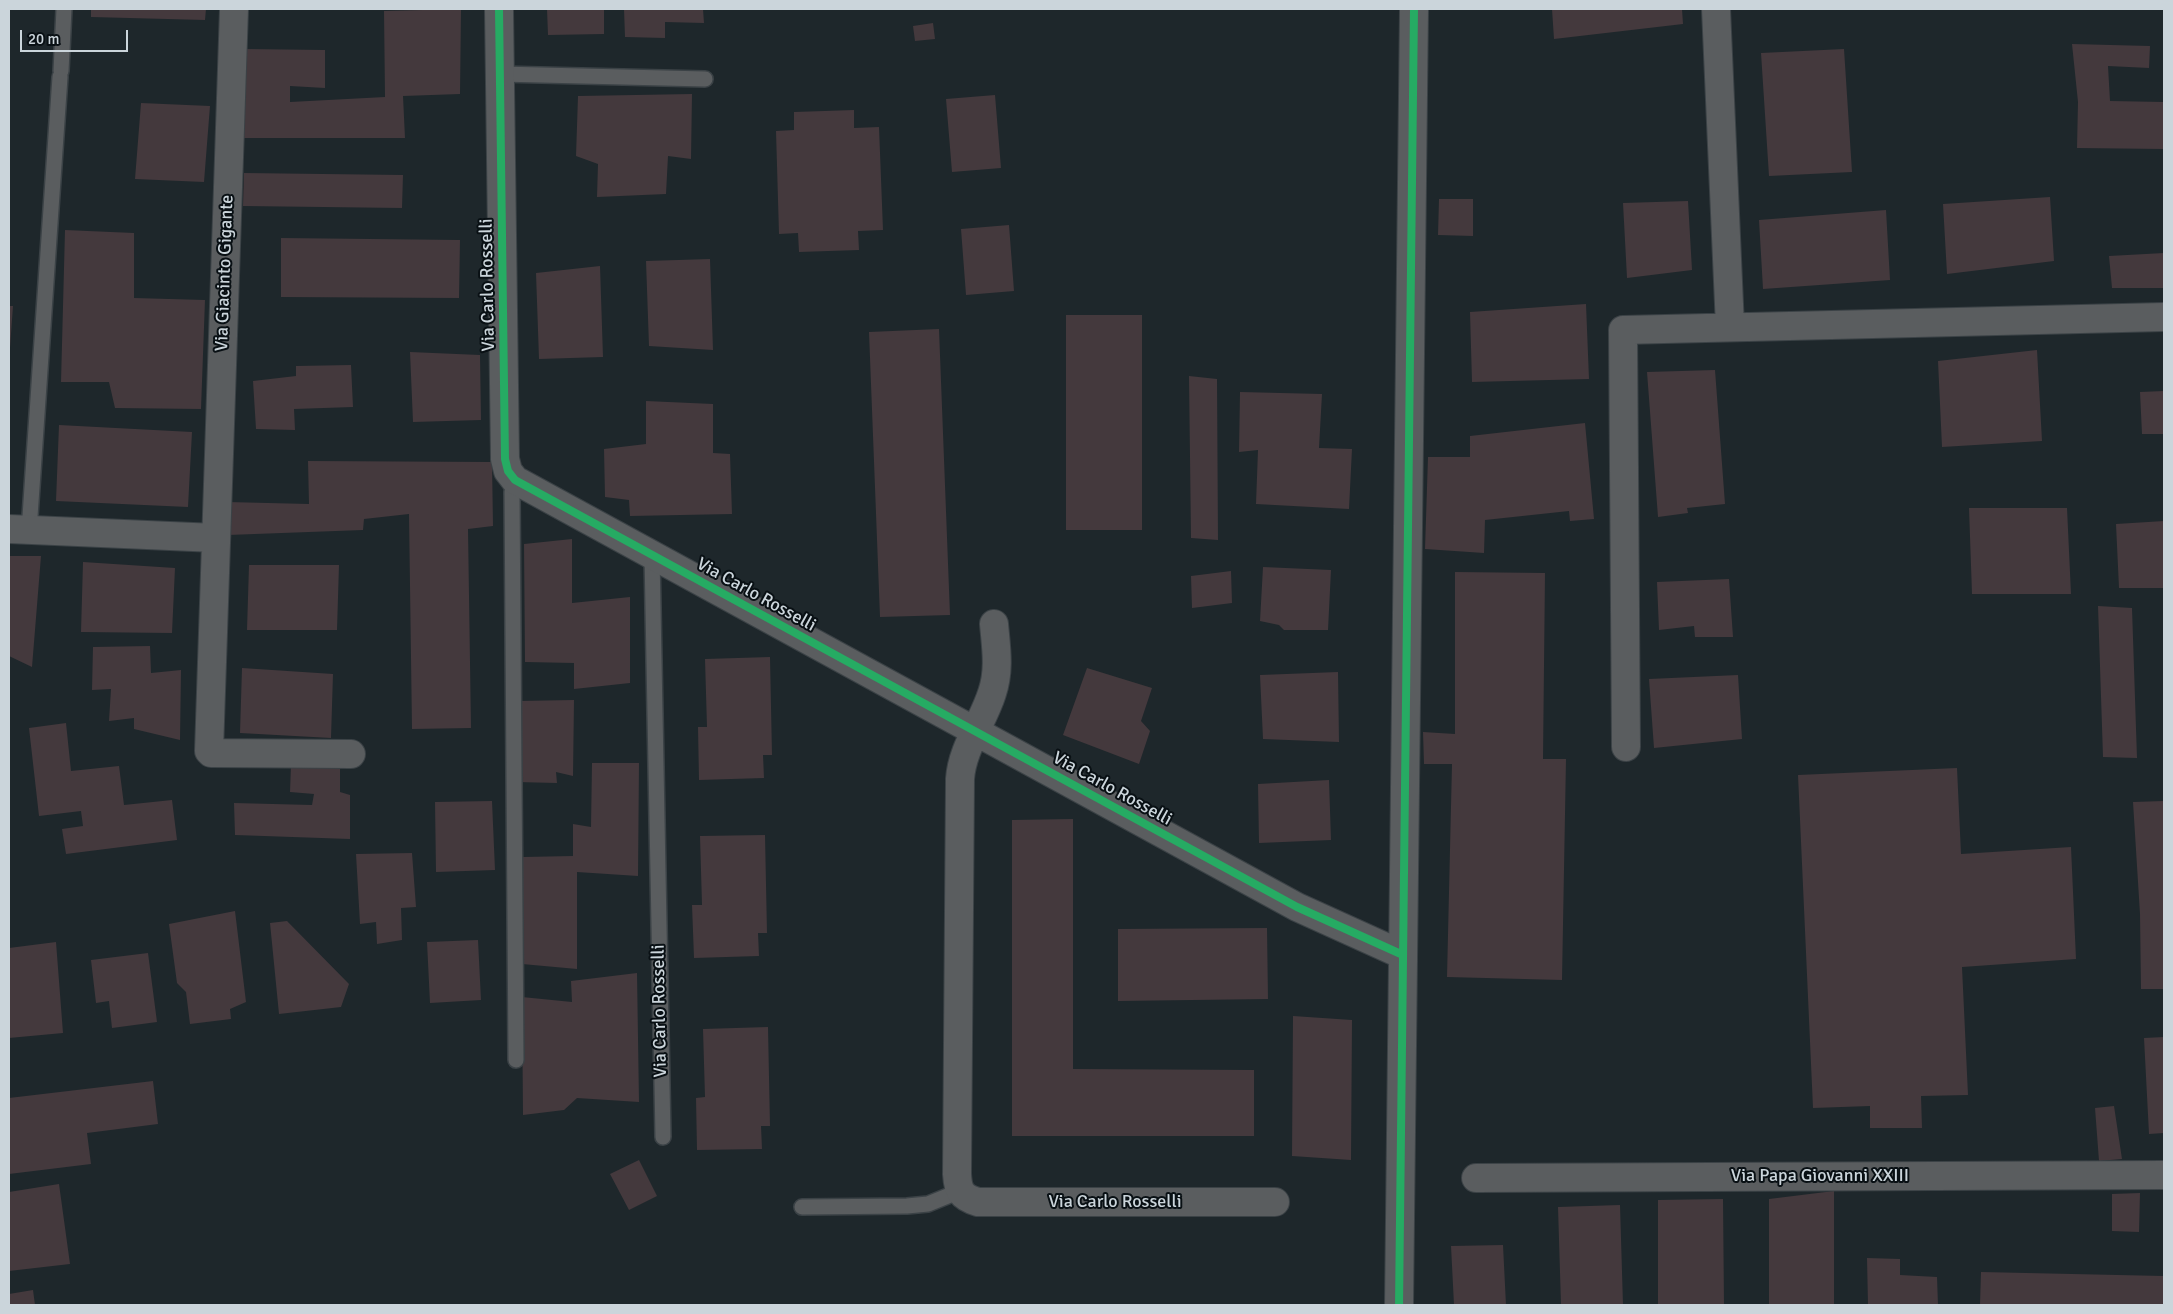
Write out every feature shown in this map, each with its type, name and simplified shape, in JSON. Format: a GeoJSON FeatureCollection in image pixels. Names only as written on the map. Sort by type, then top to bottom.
{"type":"FeatureCollection","features":[{"type":"Feature","properties":{"kind":"street","name":"Via Giacinto Gigante"},"geometry":{"type":"LineString","coordinates":[[234,9],[210,753],[351,754]]}},
{"type":"Feature","properties":{"kind":"street","name":"Via Carlo Rosselli"},"geometry":{"type":"LineString","coordinates":[[499,9],[505,459],[508,471],[515,480],[1297,907],[1403,955]]}},
{"type":"Feature","properties":{"kind":"street"},"geometry":{"type":"LineString","coordinates":[[1399,1305],[1414,9]]}},
{"type":"Feature","properties":{"kind":"street"},"geometry":{"type":"LineString","coordinates":[[1716,9],[1730,327]]}},
{"type":"Feature","properties":{"kind":"street"},"geometry":{"type":"LineString","coordinates":[[1626,747],[1623,330],[2164,317]]}},
{"type":"Feature","properties":{"kind":"street"},"geometry":{"type":"LineString","coordinates":[[19,530],[216,538]]}},
{"type":"Feature","properties":{"kind":"street"},"geometry":{"type":"LineString","coordinates":[[960,1191],[957,1174],[960,779],[963,758],[993,691],[998,659],[994,624]]}},
{"type":"Feature","properties":{"kind":"street","name":"Via Papa Giovanni XXIII"},"geometry":{"type":"LineString","coordinates":[[1476,1178],[2164,1175]]}},
{"type":"Feature","properties":{"kind":"street","name":"Via Carlo Rosselli"},"geometry":{"type":"LineString","coordinates":[[960,1191],[966,1198],[978,1202],[1275,1202]]}},
{"type":"Feature","properties":{"kind":"lane"},"geometry":{"type":"LineString","coordinates":[[19,530],[60,74],[64,9]]}},
{"type":"Feature","properties":{"kind":"lane"},"geometry":{"type":"LineString","coordinates":[[500,74],[705,79]]}},
{"type":"Feature","properties":{"kind":"lane"},"geometry":{"type":"LineString","coordinates":[[515,480],[512,502],[516,1060]]}},
{"type":"Feature","properties":{"kind":"lane","name":"Via Carlo Rosselli"},"geometry":{"type":"LineString","coordinates":[[652,555],[663,1137]]}},
{"type":"Feature","properties":{"kind":"lane"},"geometry":{"type":"LineString","coordinates":[[802,1207],[908,1206],[928,1204],[960,1191]]}},
{"type":"Feature","properties":{"kind":"building"},"geometry":{"type":"Polygon","coordinates":[[[91,9],[206,9],[205,20],[91,17],[91,9]]]}},
{"type":"Feature","properties":{"kind":"building"},"geometry":{"type":"Polygon","coordinates":[[[461,9],[460,94],[403,96],[405,138],[241,138],[243,49],[325,50],[325,88],[290,86],[290,102],[385,97],[384,11],[461,9]]]}},
{"type":"Feature","properties":{"kind":"building"},"geometry":{"type":"Polygon","coordinates":[[[547,9],[604,9],[604,34],[548,35],[547,9]]]}},
{"type":"Feature","properties":{"kind":"building"},"geometry":{"type":"Polygon","coordinates":[[[624,9],[703,9],[704,23],[665,22],[665,38],[625,37],[624,9]]]}},
{"type":"Feature","properties":{"kind":"building"},"geometry":{"type":"Polygon","coordinates":[[[1552,9],[1682,9],[1683,24],[1554,39],[1552,9]]]}},
{"type":"Feature","properties":{"kind":"building"},"geometry":{"type":"Polygon","coordinates":[[[933,23],[935,39],[915,41],[913,26],[933,23]]]}},
{"type":"Feature","properties":{"kind":"building"},"geometry":{"type":"Polygon","coordinates":[[[2072,44],[2150,46],[2149,68],[2108,66],[2110,101],[2164,102],[2164,149],[2077,148],[2078,102],[2072,44]]]}},
{"type":"Feature","properties":{"kind":"building"},"geometry":{"type":"Polygon","coordinates":[[[1844,49],[1852,172],[1769,176],[1761,53],[1844,49]]]}},
{"type":"Feature","properties":{"kind":"building"},"geometry":{"type":"Polygon","coordinates":[[[692,94],[691,159],[668,156],[666,194],[597,197],[598,164],[576,156],[578,96],[692,94]]]}},
{"type":"Feature","properties":{"kind":"building"},"geometry":{"type":"Polygon","coordinates":[[[995,95],[1001,168],[952,172],[946,99],[995,95]]]}},
{"type":"Feature","properties":{"kind":"building"},"geometry":{"type":"Polygon","coordinates":[[[141,103],[210,106],[204,182],[135,179],[141,103]]]}},
{"type":"Feature","properties":{"kind":"building"},"geometry":{"type":"Polygon","coordinates":[[[854,110],[854,128],[879,127],[883,230],[858,231],[859,250],[799,252],[798,233],[779,234],[776,131],[794,130],[794,112],[854,110]]]}},
{"type":"Feature","properties":{"kind":"building"},"geometry":{"type":"Polygon","coordinates":[[[244,173],[403,175],[402,208],[243,206],[244,173]]]}},
{"type":"Feature","properties":{"kind":"building"},"geometry":{"type":"Polygon","coordinates":[[[2050,197],[2054,261],[1947,274],[1943,204],[2050,197]]]}},
{"type":"Feature","properties":{"kind":"building"},"geometry":{"type":"Polygon","coordinates":[[[1439,199],[1473,199],[1473,236],[1438,235],[1439,199]]]}},
{"type":"Feature","properties":{"kind":"building"},"geometry":{"type":"Polygon","coordinates":[[[1688,201],[1692,270],[1627,278],[1623,203],[1688,201]]]}},
{"type":"Feature","properties":{"kind":"building"},"geometry":{"type":"Polygon","coordinates":[[[1886,210],[1890,280],[1763,289],[1759,220],[1886,210]]]}},
{"type":"Feature","properties":{"kind":"building"},"geometry":{"type":"Polygon","coordinates":[[[1009,225],[1014,291],[966,295],[961,229],[1009,225]]]}},
{"type":"Feature","properties":{"kind":"building"},"geometry":{"type":"Polygon","coordinates":[[[65,230],[134,233],[134,298],[205,300],[201,409],[115,408],[109,382],[61,382],[65,230]]]}},
{"type":"Feature","properties":{"kind":"building"},"geometry":{"type":"Polygon","coordinates":[[[281,238],[460,240],[459,298],[281,297],[281,238]]]}},
{"type":"Feature","properties":{"kind":"building"},"geometry":{"type":"Polygon","coordinates":[[[2164,253],[2164,288],[2112,288],[2109,256],[2164,253]]]}},
{"type":"Feature","properties":{"kind":"building"},"geometry":{"type":"Polygon","coordinates":[[[710,259],[713,350],[649,346],[646,261],[710,259]]]}},
{"type":"Feature","properties":{"kind":"building"},"geometry":{"type":"Polygon","coordinates":[[[600,266],[603,357],[539,359],[536,273],[600,266]]]}},
{"type":"Feature","properties":{"kind":"building"},"geometry":{"type":"Polygon","coordinates":[[[1586,304],[1589,379],[1472,382],[1470,312],[1586,304]]]}},
{"type":"Feature","properties":{"kind":"building"},"geometry":{"type":"Polygon","coordinates":[[[9,306],[13,306],[10,348],[9,348],[9,306]]]}},
{"type":"Feature","properties":{"kind":"building"},"geometry":{"type":"Polygon","coordinates":[[[1066,315],[1142,315],[1142,530],[1066,530],[1066,315]]]}},
{"type":"Feature","properties":{"kind":"building"},"geometry":{"type":"Polygon","coordinates":[[[939,329],[950,615],[880,617],[869,332],[939,329]]]}},
{"type":"Feature","properties":{"kind":"building"},"geometry":{"type":"Polygon","coordinates":[[[2037,350],[2042,441],[1942,447],[1938,361],[2037,350]]]}},
{"type":"Feature","properties":{"kind":"building"},"geometry":{"type":"Polygon","coordinates":[[[410,352],[480,355],[481,420],[413,422],[410,352]]]}},
{"type":"Feature","properties":{"kind":"building"},"geometry":{"type":"Polygon","coordinates":[[[351,365],[353,407],[294,409],[295,430],[256,429],[253,381],[296,376],[296,366],[351,365]]]}},
{"type":"Feature","properties":{"kind":"building"},"geometry":{"type":"Polygon","coordinates":[[[1715,370],[1725,504],[1687,508],[1688,513],[1658,517],[1647,372],[1715,370]]]}},
{"type":"Feature","properties":{"kind":"building"},"geometry":{"type":"Polygon","coordinates":[[[1189,376],[1217,379],[1218,540],[1191,538],[1189,376]]]}},
{"type":"Feature","properties":{"kind":"building"},"geometry":{"type":"Polygon","coordinates":[[[2164,391],[2164,434],[2142,434],[2140,392],[2164,391]]]}},
{"type":"Feature","properties":{"kind":"building"},"geometry":{"type":"Polygon","coordinates":[[[1240,392],[1322,394],[1319,448],[1352,449],[1349,509],[1256,504],[1258,450],[1239,452],[1240,392]]]}},
{"type":"Feature","properties":{"kind":"building"},"geometry":{"type":"Polygon","coordinates":[[[646,401],[713,404],[713,453],[730,454],[732,514],[630,516],[629,500],[605,497],[604,449],[646,444],[646,401]]]}},
{"type":"Feature","properties":{"kind":"building"},"geometry":{"type":"Polygon","coordinates":[[[1585,423],[1594,519],[1570,521],[1569,511],[1485,520],[1484,553],[1425,549],[1428,457],[1470,457],[1470,436],[1585,423]]]}},
{"type":"Feature","properties":{"kind":"building"},"geometry":{"type":"Polygon","coordinates":[[[59,425],[192,432],[188,507],[56,501],[59,425]]]}},
{"type":"Feature","properties":{"kind":"building"},"geometry":{"type":"Polygon","coordinates":[[[308,461],[492,462],[493,526],[468,529],[471,728],[412,729],[409,514],[364,519],[363,530],[228,535],[227,502],[309,504],[308,461]]]}},
{"type":"Feature","properties":{"kind":"building"},"geometry":{"type":"Polygon","coordinates":[[[1969,508],[2067,508],[2071,594],[1972,594],[1969,508]]]}},
{"type":"Feature","properties":{"kind":"building"},"geometry":{"type":"Polygon","coordinates":[[[2164,521],[2164,588],[2119,588],[2116,524],[2164,521]]]}},
{"type":"Feature","properties":{"kind":"building"},"geometry":{"type":"Polygon","coordinates":[[[572,539],[572,603],[630,597],[630,683],[574,689],[574,663],[525,662],[524,544],[572,539]]]}},
{"type":"Feature","properties":{"kind":"building"},"geometry":{"type":"Polygon","coordinates":[[[9,556],[41,556],[32,667],[9,656],[9,556]]]}},
{"type":"Feature","properties":{"kind":"building"},"geometry":{"type":"Polygon","coordinates":[[[83,562],[175,568],[172,633],[81,632],[83,562]]]}},
{"type":"Feature","properties":{"kind":"building"},"geometry":{"type":"Polygon","coordinates":[[[249,565],[339,565],[337,630],[247,630],[249,565]]]}},
{"type":"Feature","properties":{"kind":"building"},"geometry":{"type":"Polygon","coordinates":[[[1263,567],[1331,570],[1328,630],[1284,630],[1279,625],[1260,621],[1263,567]]]}},
{"type":"Feature","properties":{"kind":"building"},"geometry":{"type":"Polygon","coordinates":[[[1231,571],[1232,603],[1192,608],[1191,576],[1231,571]]]}},
{"type":"Feature","properties":{"kind":"building"},"geometry":{"type":"Polygon","coordinates":[[[1455,572],[1545,573],[1543,759],[1566,759],[1562,980],[1447,977],[1452,764],[1424,764],[1423,732],[1455,734],[1455,572]]]}},
{"type":"Feature","properties":{"kind":"building"},"geometry":{"type":"Polygon","coordinates":[[[1729,579],[1733,637],[1695,637],[1694,626],[1659,630],[1657,582],[1729,579]]]}},
{"type":"Feature","properties":{"kind":"building"},"geometry":{"type":"Polygon","coordinates":[[[2098,606],[2132,608],[2137,758],[2103,757],[2098,606]]]}},
{"type":"Feature","properties":{"kind":"building"},"geometry":{"type":"Polygon","coordinates":[[[150,646],[151,673],[181,670],[180,740],[134,729],[134,718],[109,721],[111,689],[92,690],[93,647],[150,646]]]}},
{"type":"Feature","properties":{"kind":"building"},"geometry":{"type":"Polygon","coordinates":[[[770,657],[772,755],[763,755],[764,778],[699,780],[698,727],[707,727],[705,659],[770,657]]]}},
{"type":"Feature","properties":{"kind":"building"},"geometry":{"type":"Polygon","coordinates":[[[242,668],[333,674],[331,738],[240,733],[242,668]]]}},
{"type":"Feature","properties":{"kind":"building"},"geometry":{"type":"Polygon","coordinates":[[[1087,668],[1152,688],[1141,721],[1150,731],[1139,764],[1063,735],[1087,668]]]}},
{"type":"Feature","properties":{"kind":"building"},"geometry":{"type":"Polygon","coordinates":[[[1338,672],[1339,742],[1263,739],[1260,675],[1338,672]]]}},
{"type":"Feature","properties":{"kind":"building"},"geometry":{"type":"Polygon","coordinates":[[[1738,675],[1742,739],[1654,748],[1649,679],[1738,675]]]}},
{"type":"Feature","properties":{"kind":"building"},"geometry":{"type":"Polygon","coordinates":[[[574,700],[573,776],[556,772],[557,783],[516,782],[518,701],[574,700]]]}},
{"type":"Feature","properties":{"kind":"building"},"geometry":{"type":"Polygon","coordinates":[[[66,723],[71,771],[119,766],[124,805],[172,800],[177,840],[66,854],[62,829],[83,826],[81,811],[39,816],[29,728],[66,723]]]}},
{"type":"Feature","properties":{"kind":"building"},"geometry":{"type":"Polygon","coordinates":[[[592,763],[639,763],[638,876],[577,872],[577,969],[522,964],[523,857],[573,856],[573,824],[591,827],[592,763]]]}},
{"type":"Feature","properties":{"kind":"building"},"geometry":{"type":"Polygon","coordinates":[[[291,765],[340,765],[340,792],[350,795],[350,839],[235,835],[234,803],[312,805],[314,794],[290,792],[291,765]]]}},
{"type":"Feature","properties":{"kind":"building"},"geometry":{"type":"Polygon","coordinates":[[[1957,768],[1961,854],[2071,847],[2076,959],[1962,967],[1968,1095],[1921,1096],[1922,1128],[1870,1128],[1870,1106],[1813,1108],[1798,775],[1957,768]]]}},
{"type":"Feature","properties":{"kind":"building"},"geometry":{"type":"Polygon","coordinates":[[[1329,780],[1331,840],[1259,843],[1258,784],[1329,780]]]}},
{"type":"Feature","properties":{"kind":"building"},"geometry":{"type":"Polygon","coordinates":[[[492,801],[495,870],[436,872],[435,802],[492,801]]]}},
{"type":"Feature","properties":{"kind":"building"},"geometry":{"type":"Polygon","coordinates":[[[2164,801],[2164,989],[2141,989],[2140,914],[2133,802],[2164,801]]]}},
{"type":"Feature","properties":{"kind":"building"},"geometry":{"type":"Polygon","coordinates":[[[1073,819],[1073,1069],[1254,1070],[1254,1136],[1012,1136],[1012,820],[1073,819]]]}},
{"type":"Feature","properties":{"kind":"building"},"geometry":{"type":"Polygon","coordinates":[[[765,835],[767,933],[758,933],[759,956],[694,958],[692,905],[702,905],[700,836],[765,835]]]}},
{"type":"Feature","properties":{"kind":"building"},"geometry":{"type":"Polygon","coordinates":[[[412,853],[416,907],[401,908],[402,940],[377,944],[376,922],[360,924],[356,854],[412,853]]]}},
{"type":"Feature","properties":{"kind":"building"},"geometry":{"type":"Polygon","coordinates":[[[235,911],[246,1002],[230,1009],[231,1019],[190,1024],[186,992],[177,983],[169,924],[235,911]]]}},
{"type":"Feature","properties":{"kind":"building"},"geometry":{"type":"Polygon","coordinates":[[[287,921],[349,984],[341,1007],[279,1014],[270,923],[287,921]]]}},
{"type":"Feature","properties":{"kind":"building"},"geometry":{"type":"Polygon","coordinates":[[[1267,928],[1268,999],[1118,1001],[1118,929],[1267,928]]]}},
{"type":"Feature","properties":{"kind":"building"},"geometry":{"type":"Polygon","coordinates":[[[478,940],[481,1000],[430,1003],[427,942],[478,940]]]}},
{"type":"Feature","properties":{"kind":"building"},"geometry":{"type":"Polygon","coordinates":[[[56,942],[63,1033],[9,1038],[9,948],[56,942]]]}},
{"type":"Feature","properties":{"kind":"building"},"geometry":{"type":"Polygon","coordinates":[[[148,953],[157,1022],[112,1028],[109,1001],[96,1003],[91,960],[148,953]]]}},
{"type":"Feature","properties":{"kind":"building"},"geometry":{"type":"Polygon","coordinates":[[[637,973],[639,1102],[577,1098],[564,1110],[523,1115],[522,997],[572,1002],[571,981],[637,973]]]}},
{"type":"Feature","properties":{"kind":"building"},"geometry":{"type":"Polygon","coordinates":[[[1293,1016],[1352,1020],[1351,1160],[1292,1156],[1293,1016]]]}},
{"type":"Feature","properties":{"kind":"building"},"geometry":{"type":"Polygon","coordinates":[[[768,1027],[770,1126],[761,1126],[762,1149],[697,1150],[696,1098],[705,1097],[703,1029],[768,1027]]]}},
{"type":"Feature","properties":{"kind":"building"},"geometry":{"type":"Polygon","coordinates":[[[2164,1037],[2164,1133],[2149,1134],[2144,1038],[2164,1037]]]}},
{"type":"Feature","properties":{"kind":"building"},"geometry":{"type":"Polygon","coordinates":[[[153,1081],[158,1124],[87,1133],[91,1164],[9,1174],[9,1098],[153,1081]]]}},
{"type":"Feature","properties":{"kind":"building"},"geometry":{"type":"Polygon","coordinates":[[[2114,1106],[2122,1159],[2099,1161],[2095,1108],[2114,1106]]]}},
{"type":"Feature","properties":{"kind":"building"},"geometry":{"type":"Polygon","coordinates":[[[639,1160],[657,1196],[629,1210],[610,1174],[639,1160]]]}},
{"type":"Feature","properties":{"kind":"building"},"geometry":{"type":"Polygon","coordinates":[[[59,1184],[70,1264],[9,1271],[9,1192],[59,1184]]]}},
{"type":"Feature","properties":{"kind":"building"},"geometry":{"type":"Polygon","coordinates":[[[1834,1191],[1834,1305],[1769,1305],[1769,1199],[1834,1191]]]}},
{"type":"Feature","properties":{"kind":"building"},"geometry":{"type":"Polygon","coordinates":[[[2140,1193],[2139,1232],[2112,1231],[2112,1194],[2140,1193]]]}},
{"type":"Feature","properties":{"kind":"building"},"geometry":{"type":"Polygon","coordinates":[[[1723,1199],[1724,1305],[1658,1305],[1658,1200],[1723,1199]]]}},
{"type":"Feature","properties":{"kind":"building"},"geometry":{"type":"Polygon","coordinates":[[[1620,1205],[1623,1305],[1561,1305],[1558,1207],[1620,1205]]]}},
{"type":"Feature","properties":{"kind":"building"},"geometry":{"type":"Polygon","coordinates":[[[1503,1245],[1506,1305],[1454,1305],[1451,1246],[1503,1245]]]}},
{"type":"Feature","properties":{"kind":"building"},"geometry":{"type":"Polygon","coordinates":[[[1867,1258],[1900,1259],[1900,1275],[1937,1277],[1938,1305],[1868,1305],[1867,1258]]]}},
{"type":"Feature","properties":{"kind":"building"},"geometry":{"type":"Polygon","coordinates":[[[1981,1272],[2164,1276],[2164,1305],[1980,1305],[1981,1272]]]}},
{"type":"Feature","properties":{"kind":"building"},"geometry":{"type":"Polygon","coordinates":[[[33,1290],[35,1305],[9,1305],[9,1294],[33,1290]]]}},
{"type":"Feature","properties":{"kind":"cycle path"},"geometry":{"type":"LineString","coordinates":[[499,9],[505,459],[508,471],[515,480],[1297,907],[1403,955]]}},
{"type":"Feature","properties":{"kind":"cycle path"},"geometry":{"type":"LineString","coordinates":[[1399,1305],[1414,9]]}}]}
